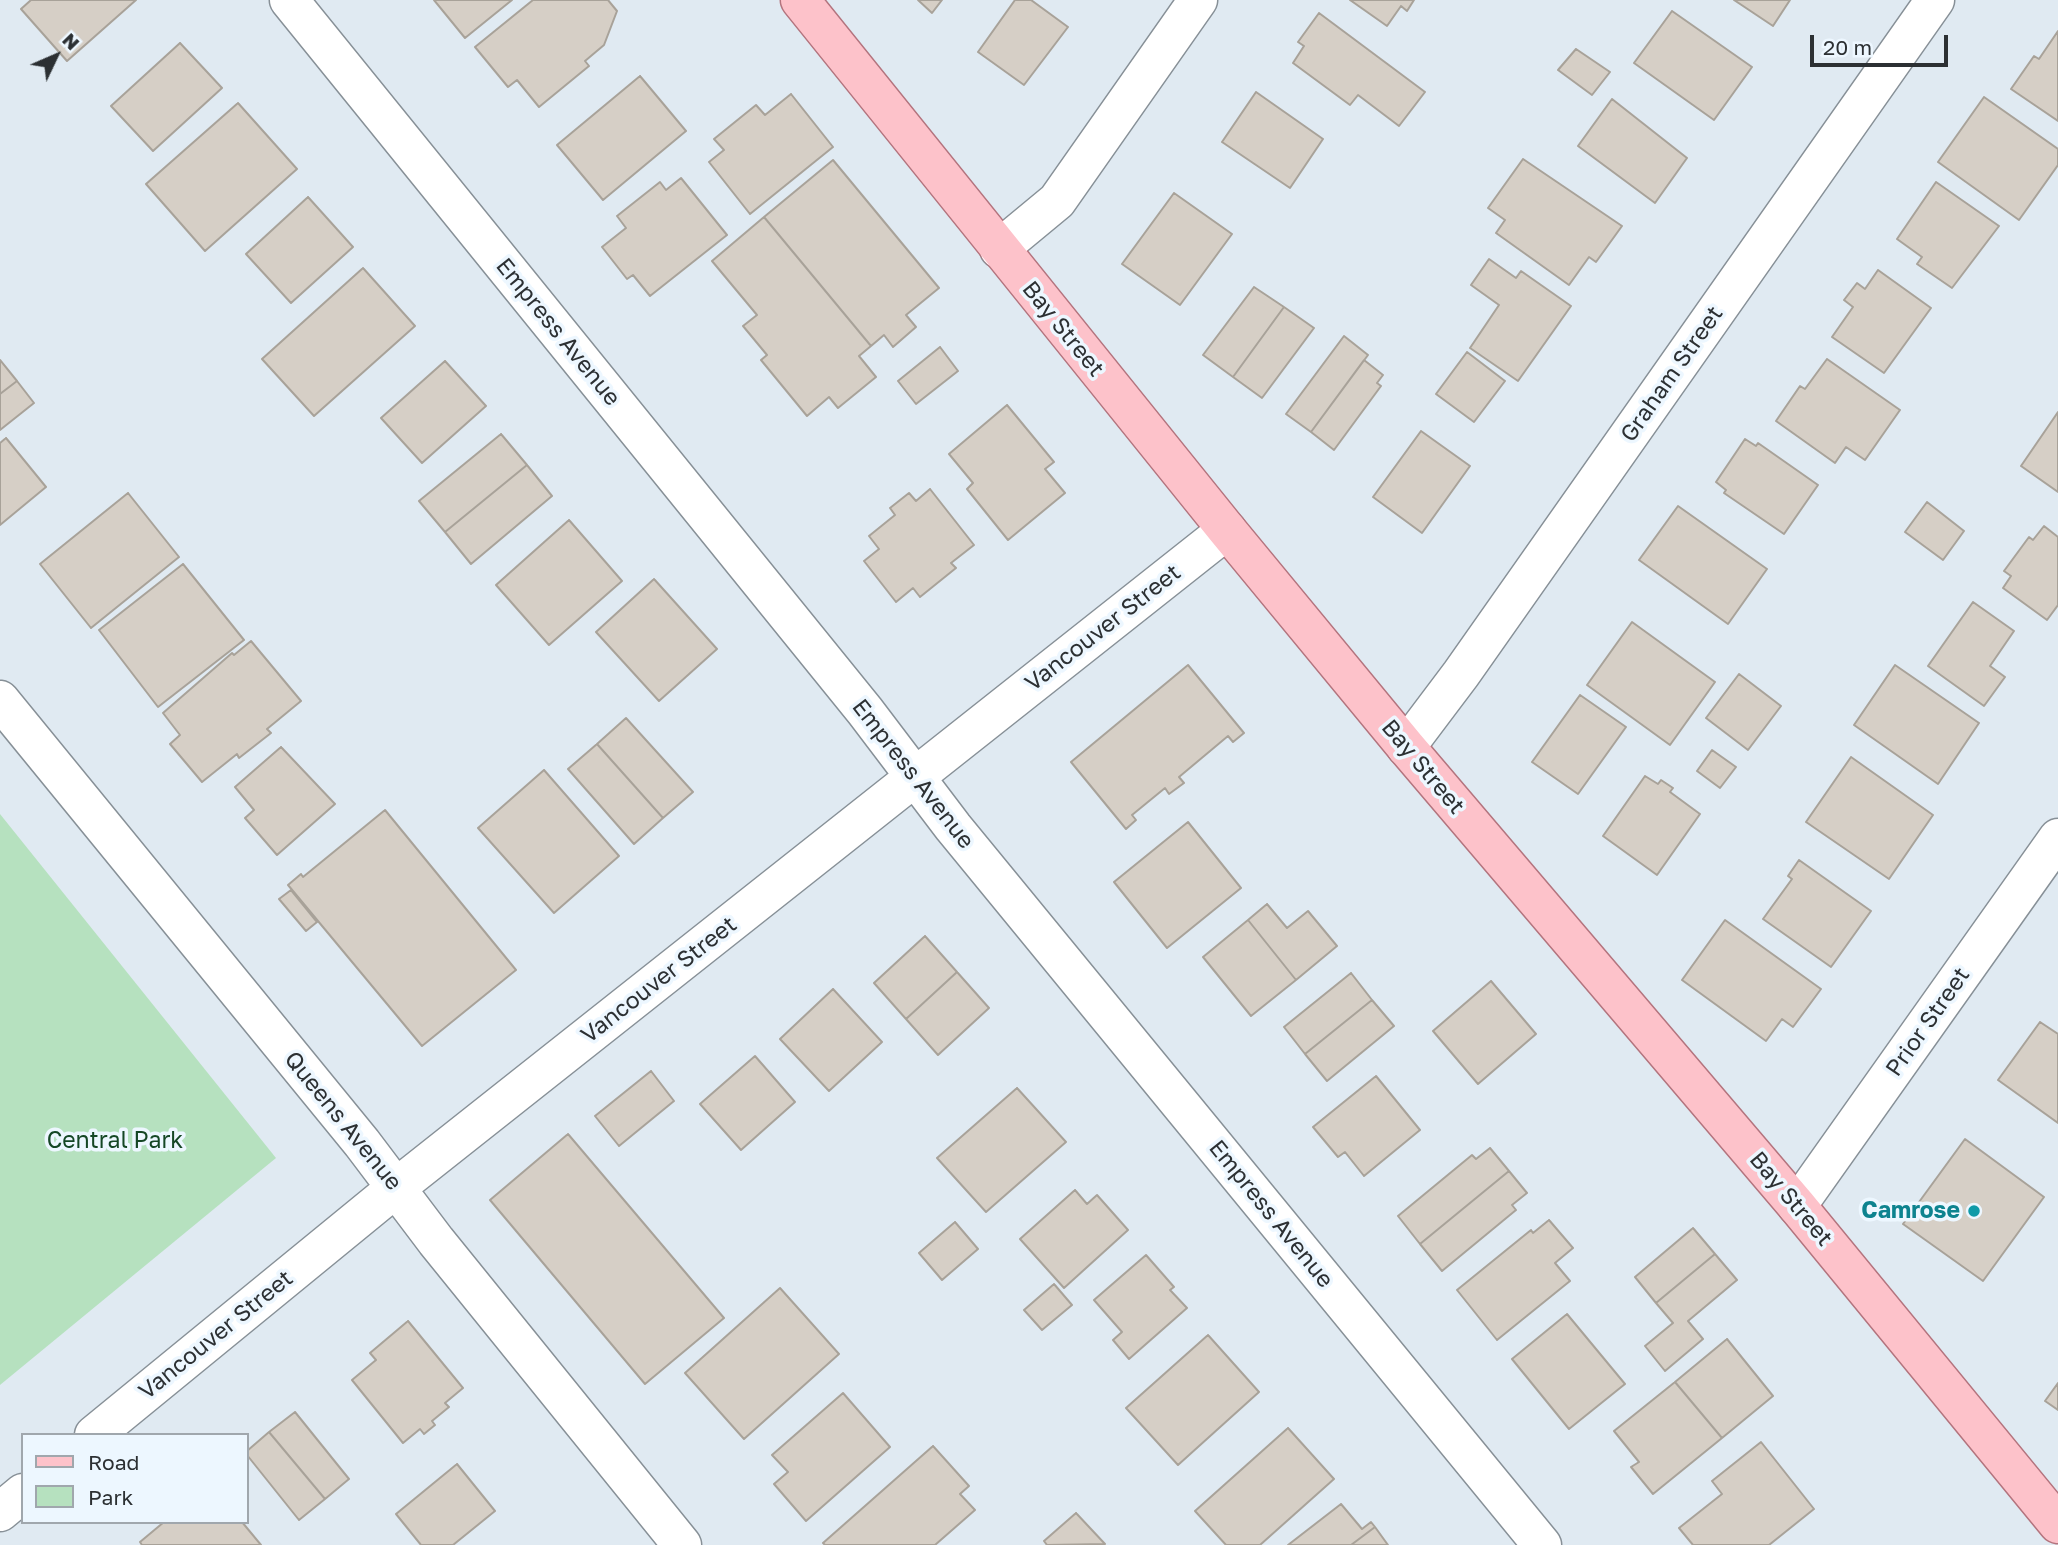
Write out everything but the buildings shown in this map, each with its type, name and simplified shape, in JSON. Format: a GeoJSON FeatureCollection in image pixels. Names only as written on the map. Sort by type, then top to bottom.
{"type":"FeatureCollection","features":[{"type":"Feature","properties":{"kind":"main road","name":"Bay Street"},"geometry":{"type":"LineString","coordinates":[[800,0],[999,249],[1406,747],[1797,1206],[2058,1524]]}},
{"type":"Feature","properties":{"kind":"street","name":"Empress Avenue"},"geometry":{"type":"LineString","coordinates":[[289,0],[917,776],[958,834],[1542,1545]]}},
{"type":"Feature","properties":{"kind":"street"},"geometry":{"type":"LineString","coordinates":[[999,249],[1057,201],[1198,0]]}},
{"type":"Feature","properties":{"kind":"street","name":"Graham Street"},"geometry":{"type":"LineString","coordinates":[[1406,747],[1461,674],[1935,0]]}},
{"type":"Feature","properties":{"kind":"street","name":"Vancouver Street"},"geometry":{"type":"LineString","coordinates":[[96,1433],[397,1187],[1227,530]]}},
{"type":"Feature","properties":{"kind":"street","name":"Queens Avenue"},"geometry":{"type":"LineString","coordinates":[[4,712],[397,1187],[436,1241],[682,1545]]}},
{"type":"Feature","properties":{"kind":"street","name":"Prior Street"},"geometry":{"type":"LineString","coordinates":[[1797,1206],[2058,838]]}},
{"type":"Feature","properties":{"kind":"street"},"geometry":{"type":"LineString","coordinates":[[0,1512],[21,1495]]}},
{"type":"Feature","properties":{"kind":"green space","name":"Central Park"},"geometry":{"type":"Polygon","coordinates":[[[0,814],[276,1158],[0,1385],[0,814]]]}},
{"type":"Feature","properties":{"kind":"place","name":"Camrose"},"geometry":{"type":"Point","coordinates":[1974,1211]}}]}
